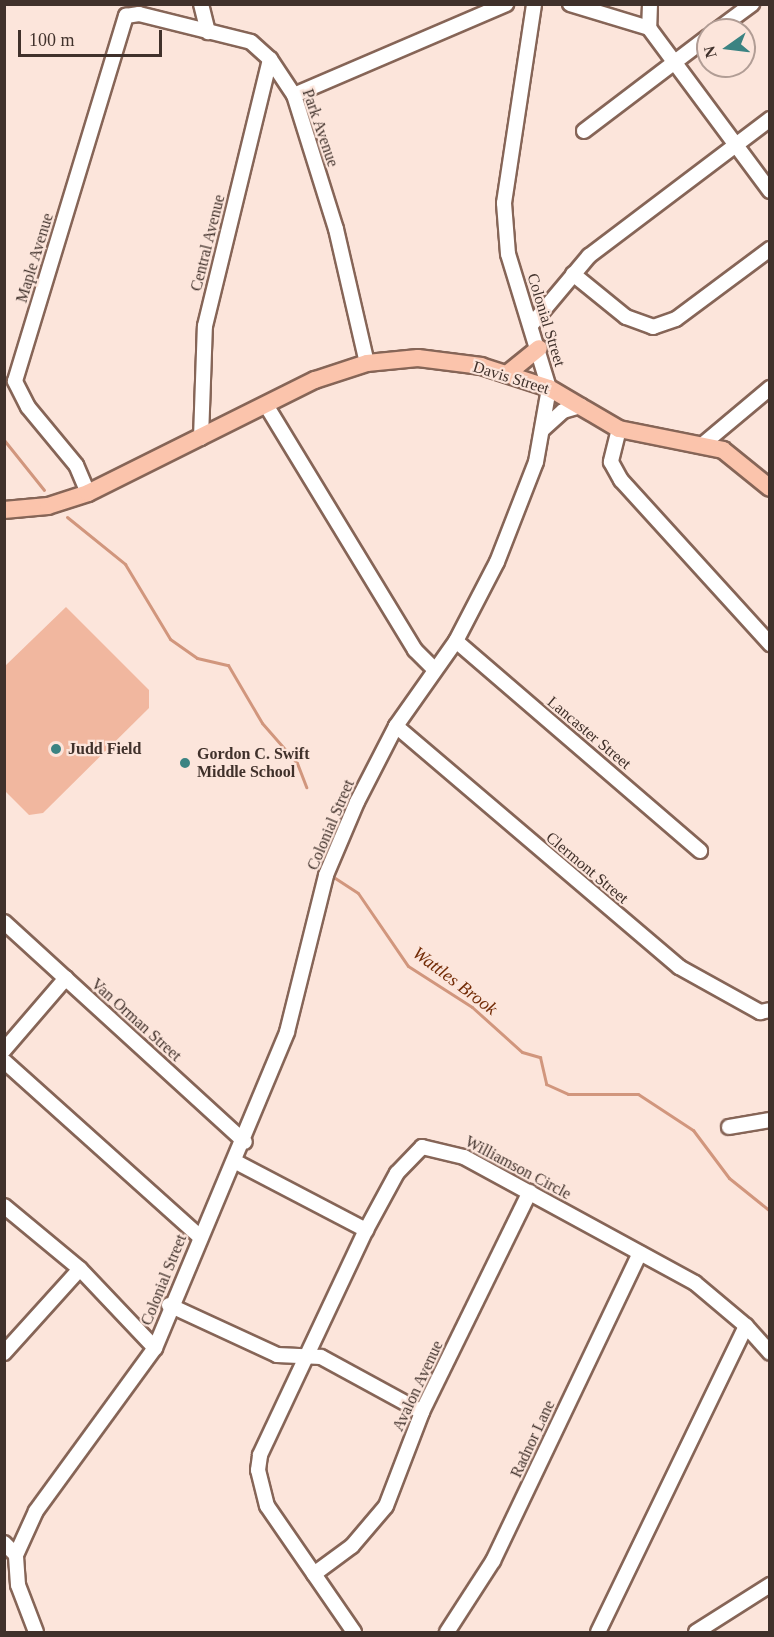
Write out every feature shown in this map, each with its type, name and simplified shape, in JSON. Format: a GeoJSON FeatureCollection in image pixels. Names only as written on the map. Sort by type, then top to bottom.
{"type":"FeatureCollection","features":[{"type":"Feature","properties":{"kind":"main road"},"geometry":{"type":"LineString","coordinates":[[507,374],[539,348]]}},
{"type":"Feature","properties":{"kind":"main road","name":"Davis Street"},"geometry":{"type":"LineString","coordinates":[[4,510],[48,506],[88,493],[266,405],[367,363],[417,358],[507,374],[549,388],[619,429],[702,445],[745,463],[770,488]]}},
{"type":"Feature","properties":{"kind":"street"},"geometry":{"type":"LineString","coordinates":[[201,4],[208,32]]}},
{"type":"Feature","properties":{"kind":"street"},"geometry":{"type":"LineString","coordinates":[[294,95],[506,4]]}},
{"type":"Feature","properties":{"kind":"street","name":"Colonial Street"},"geometry":{"type":"LineString","coordinates":[[36,1632],[18,1585],[16,1555],[36,1511],[155,1348],[169,1305],[199,1236],[245,1142],[287,1032],[326,875],[396,726],[456,641],[497,562],[536,462],[549,388],[532,324],[508,254],[504,203],[534,4]]}},
{"type":"Feature","properties":{"kind":"street"},"geometry":{"type":"LineString","coordinates":[[570,4],[649,28],[676,59],[735,146],[770,191]]}},
{"type":"Feature","properties":{"kind":"street"},"geometry":{"type":"LineString","coordinates":[[649,28],[650,4]]}},
{"type":"Feature","properties":{"kind":"street"},"geometry":{"type":"LineString","coordinates":[[733,18],[752,4]]}},
{"type":"Feature","properties":{"kind":"street","name":"Park Avenue"},"geometry":{"type":"LineString","coordinates":[[126,16],[139,14],[251,42],[270,59],[294,95],[336,229],[367,363]]}},
{"type":"Feature","properties":{"kind":"street","name":"Maple Avenue"},"geometry":{"type":"LineString","coordinates":[[88,493],[76,465],[28,407],[15,381],[126,16]]}},
{"type":"Feature","properties":{"kind":"street"},"geometry":{"type":"LineString","coordinates":[[584,131],[696,45]]}},
{"type":"Feature","properties":{"kind":"street","name":"Central Avenue"},"geometry":{"type":"LineString","coordinates":[[201,438],[205,327],[270,59]]}},
{"type":"Feature","properties":{"kind":"street"},"geometry":{"type":"LineString","coordinates":[[532,324],[589,256],[770,118]]}},
{"type":"Feature","properties":{"kind":"street"},"geometry":{"type":"LineString","coordinates":[[573,274],[626,317],[653,327],[676,319],[770,249]]}},
{"type":"Feature","properties":{"kind":"street"},"geometry":{"type":"LineString","coordinates":[[702,445],[770,388]]}},
{"type":"Feature","properties":{"kind":"street"},"geometry":{"type":"LineString","coordinates":[[266,405],[415,650],[435,670]]}},
{"type":"Feature","properties":{"kind":"street"},"geometry":{"type":"LineString","coordinates":[[542,430],[563,411],[580,406]]}},
{"type":"Feature","properties":{"kind":"street"},"geometry":{"type":"LineString","coordinates":[[619,429],[611,462],[621,480],[770,644]]}},
{"type":"Feature","properties":{"kind":"street","name":"Lancaster Street"},"geometry":{"type":"LineString","coordinates":[[456,641],[700,851]]}},
{"type":"Feature","properties":{"kind":"street","name":"Clermont Street"},"geometry":{"type":"LineString","coordinates":[[396,726],[679,967],[760,1012],[770,1010]]}},
{"type":"Feature","properties":{"kind":"street","name":"Van Orman Street"},"geometry":{"type":"LineString","coordinates":[[4,922],[245,1142]]}},
{"type":"Feature","properties":{"kind":"street"},"geometry":{"type":"LineString","coordinates":[[4,1050],[66,978]]}},
{"type":"Feature","properties":{"kind":"street"},"geometry":{"type":"LineString","coordinates":[[4,1061],[199,1236]]}},
{"type":"Feature","properties":{"kind":"street"},"geometry":{"type":"LineString","coordinates":[[729,1127],[770,1120]]}},
{"type":"Feature","properties":{"kind":"street","name":"Williamson Circle"},"geometry":{"type":"LineString","coordinates":[[354,1632],[267,1506],[258,1470],[305,1359],[366,1230],[397,1173],[422,1147],[464,1156],[695,1283],[746,1326],[770,1353]]}},
{"type":"Feature","properties":{"kind":"street"},"geometry":{"type":"LineString","coordinates":[[236,1162],[366,1230]]}},
{"type":"Feature","properties":{"kind":"street","name":"Avalon Avenue"},"geometry":{"type":"LineString","coordinates":[[314,1574],[377,1523],[422,1412],[530,1192]]}},
{"type":"Feature","properties":{"kind":"street"},"geometry":{"type":"LineString","coordinates":[[4,1206],[80,1269],[155,1348]]}},
{"type":"Feature","properties":{"kind":"street","name":"Radnor Lane"},"geometry":{"type":"LineString","coordinates":[[447,1632],[493,1561],[640,1253]]}},
{"type":"Feature","properties":{"kind":"street"},"geometry":{"type":"LineString","coordinates":[[4,1353],[80,1269]]}},
{"type":"Feature","properties":{"kind":"street"},"geometry":{"type":"LineString","coordinates":[[169,1305],[277,1355],[305,1359],[321,1357],[422,1412]]}},
{"type":"Feature","properties":{"kind":"street"},"geometry":{"type":"LineString","coordinates":[[598,1632],[746,1326]]}},
{"type":"Feature","properties":{"kind":"street"},"geometry":{"type":"LineString","coordinates":[[4,1543],[16,1555]]}},
{"type":"Feature","properties":{"kind":"street"},"geometry":{"type":"LineString","coordinates":[[696,1632],[770,1585]]}},
{"type":"Feature","properties":{"kind":"shaded area","name":"Judd Field"},"geometry":{"type":"Polygon","coordinates":[[[66,607],[149,690],[149,708],[43,813],[29,815],[5,791],[5,666],[66,607]]]}},
{"type":"Feature","properties":{"kind":"waterway","name":"Wattles Brook"},"geometry":{"type":"LineString","coordinates":[[4,440],[44,490]]}},
{"type":"Feature","properties":{"kind":"waterway","name":"Wattles Brook"},"geometry":{"type":"LineString","coordinates":[[67,517],[125,564],[170,639],[197,658],[228,665],[262,723],[297,763],[306,787]]}},
{"type":"Feature","properties":{"kind":"waterway","name":"Wattles Brook"},"geometry":{"type":"LineString","coordinates":[[335,878],[358,893],[408,966],[472,1007],[522,1052],[540,1057],[546,1084],[568,1094],[638,1094],[693,1130],[729,1178],[770,1211]]}},
{"type":"Feature","properties":{"kind":"place","name":"Judd Field"},"geometry":{"type":"Point","coordinates":[56,749]}},
{"type":"Feature","properties":{"kind":"place","name":"Gordon C. Swift Middle School"},"geometry":{"type":"Point","coordinates":[185,763]}}]}
